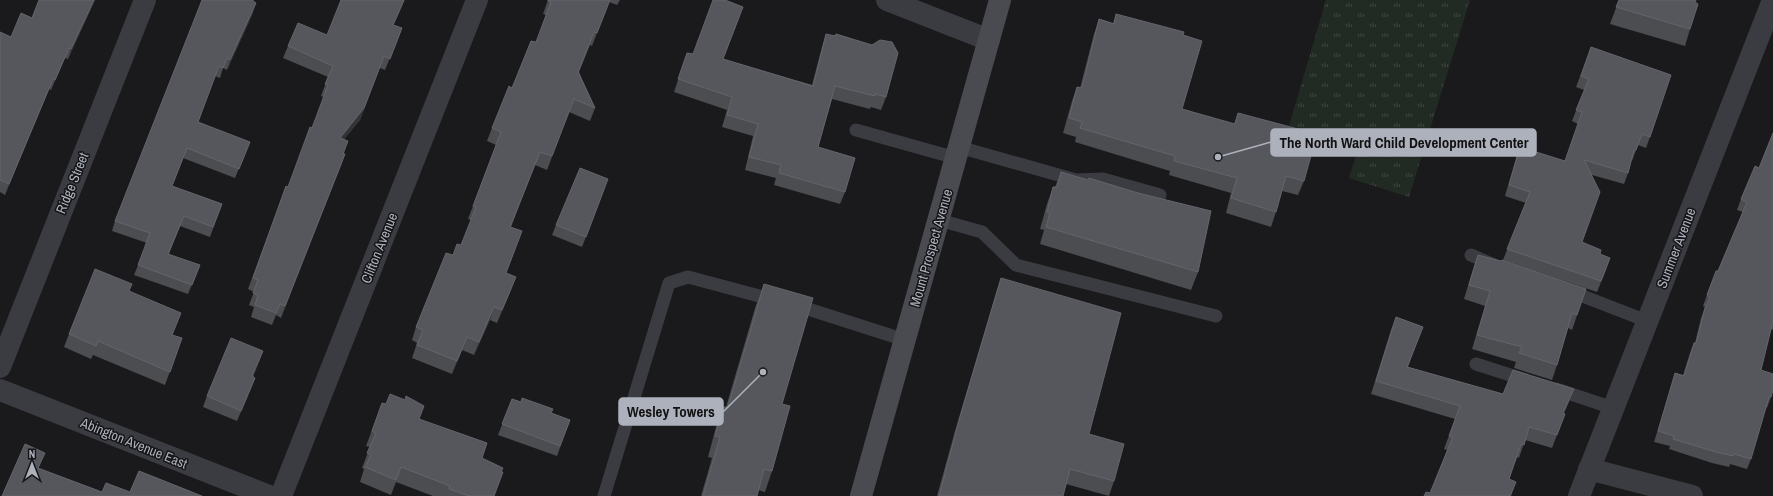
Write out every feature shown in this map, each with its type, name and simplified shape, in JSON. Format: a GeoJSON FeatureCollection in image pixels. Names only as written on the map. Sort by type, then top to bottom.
{"type":"FeatureCollection","features":[{"type":"Feature","properties":{"kind":"main road","name":"Mount Prospect Avenue"},"geometry":{"type":"LineString","coordinates":[[861,496],[1000,0]]}},
{"type":"Feature","properties":{"kind":"street","name":"Ridge Street"},"geometry":{"type":"LineString","coordinates":[[0,367],[145,0]]}},
{"type":"Feature","properties":{"kind":"street","name":"Clifton Avenue"},"geometry":{"type":"LineString","coordinates":[[281,496],[477,0]]}},
{"type":"Feature","properties":{"kind":"street"},"geometry":{"type":"LineString","coordinates":[[887,0],[989,40]]}},
{"type":"Feature","properties":{"kind":"street","name":"Summer Avenue"},"geometry":{"type":"LineString","coordinates":[[1579,496],[1773,0]]}},
{"type":"Feature","properties":{"kind":"street","name":"Abington Avenue East"},"geometry":{"type":"LineString","coordinates":[[0,390],[269,496]]}},
{"type":"Feature","properties":{"kind":"street"},"geometry":{"type":"LineString","coordinates":[[1589,469],[1692,496]]}},
{"type":"Feature","properties":{"kind":"lane"},"geometry":{"type":"LineString","coordinates":[[856,130],[1076,180],[1103,179],[1160,195]]}},
{"type":"Feature","properties":{"kind":"lane"},"geometry":{"type":"LineString","coordinates":[[939,220],[982,232],[1016,265],[1216,316]]}},
{"type":"Feature","properties":{"kind":"lane"},"geometry":{"type":"LineString","coordinates":[[1471,255],[1504,269]]}},
{"type":"Feature","properties":{"kind":"lane"},"geometry":{"type":"LineString","coordinates":[[604,496],[669,283],[688,277],[808,309],[905,340]]}},
{"type":"Feature","properties":{"kind":"lane"},"geometry":{"type":"LineString","coordinates":[[1558,286],[1647,321]]}},
{"type":"Feature","properties":{"kind":"lane"},"geometry":{"type":"LineString","coordinates":[[1476,364],[1613,408]]}},
{"type":"Feature","properties":{"kind":"green space"},"geometry":{"type":"Polygon","coordinates":[[[1326,0],[1470,0],[1409,197],[1349,178],[1357,153],[1287,133],[1326,0]]]}},
{"type":"Feature","properties":{"kind":"building"},"geometry":{"type":"Polygon","coordinates":[[[39,0],[94,0],[71,49],[69,48],[55,80],[53,79],[9,184],[0,180],[0,32],[11,37],[21,13],[32,18],[39,0]]]}},
{"type":"Feature","properties":{"kind":"building"},"geometry":{"type":"Polygon","coordinates":[[[202,0],[253,0],[256,3],[230,60],[227,58],[223,68],[219,66],[198,122],[250,142],[239,169],[187,148],[172,186],[222,204],[213,227],[184,216],[168,254],[200,265],[192,285],[138,265],[150,233],[115,221],[202,0]]]}},
{"type":"Feature","properties":{"kind":"building"},"geometry":{"type":"Polygon","coordinates":[[[341,0],[404,0],[393,25],[402,28],[390,59],[384,56],[364,108],[340,138],[348,141],[343,154],[345,154],[285,306],[280,304],[276,313],[255,305],[258,295],[253,293],[258,280],[253,278],[286,186],[288,187],[310,127],[312,128],[328,85],[325,84],[333,66],[288,46],[298,23],[327,35],[341,0]]]}},
{"type":"Feature","properties":{"kind":"building"},"geometry":{"type":"Polygon","coordinates":[[[548,0],[610,0],[597,33],[594,32],[578,72],[595,108],[574,99],[552,156],[540,152],[510,227],[522,231],[506,273],[516,277],[502,310],[494,307],[479,342],[467,337],[457,361],[417,345],[423,330],[416,327],[446,253],[453,255],[457,244],[461,245],[476,207],[473,206],[501,132],[492,128],[509,86],[512,88],[531,41],[536,42],[551,2],[548,0]]]}},
{"type":"Feature","properties":{"kind":"building"},"geometry":{"type":"Polygon","coordinates":[[[713,0],[725,0],[743,7],[723,59],[813,86],[826,34],[835,36],[836,34],[872,45],[880,40],[892,42],[898,53],[886,97],[875,94],[875,96],[835,86],[818,147],[855,158],[845,192],[779,173],[781,165],[749,157],[758,124],[727,115],[732,97],[678,79],[687,53],[693,54],[713,0]]]}},
{"type":"Feature","properties":{"kind":"building"},"geometry":{"type":"Polygon","coordinates":[[[1619,0],[1696,0],[1695,2],[1698,4],[1690,29],[1616,7],[1619,0]]]}},
{"type":"Feature","properties":{"kind":"building"},"geometry":{"type":"Polygon","coordinates":[[[1116,14],[1184,32],[1183,35],[1202,41],[1182,109],[1235,124],[1238,113],[1317,134],[1304,181],[1286,176],[1276,212],[1231,198],[1237,178],[1174,161],[1175,156],[1080,128],[1082,122],[1069,118],[1077,87],[1082,88],[1099,19],[1114,24],[1116,14]]]}},
{"type":"Feature","properties":{"kind":"building"},"geometry":{"type":"Polygon","coordinates":[[[1591,47],[1671,75],[1650,137],[1642,134],[1636,150],[1634,150],[1628,173],[1584,160],[1600,192],[1582,242],[1601,250],[1600,254],[1610,258],[1601,281],[1507,249],[1530,192],[1509,185],[1520,147],[1565,161],[1582,112],[1576,110],[1589,79],[1581,76],[1591,47]]]}},
{"type":"Feature","properties":{"kind":"building"},"geometry":{"type":"Polygon","coordinates":[[[1773,133],[1773,321],[1761,370],[1773,374],[1773,390],[1771,397],[1769,397],[1751,459],[1734,454],[1733,456],[1716,452],[1673,439],[1674,436],[1658,431],[1675,373],[1684,376],[1694,343],[1696,343],[1705,308],[1710,298],[1707,295],[1716,271],[1718,271],[1747,202],[1741,199],[1755,166],[1759,168],[1773,133]]]}},
{"type":"Feature","properties":{"kind":"building"},"geometry":{"type":"Polygon","coordinates":[[[580,168],[608,179],[586,237],[556,225],[580,168]]]}},
{"type":"Feature","properties":{"kind":"building"},"geometry":{"type":"Polygon","coordinates":[[[1061,172],[1088,180],[1089,178],[1138,193],[1211,211],[1198,272],[1046,227],[1050,213],[1047,212],[1053,187],[1057,187],[1061,172]]]}},
{"type":"Feature","properties":{"kind":"building"},"geometry":{"type":"Polygon","coordinates":[[[1478,255],[1502,260],[1586,289],[1577,315],[1572,313],[1557,365],[1519,353],[1522,347],[1477,335],[1490,291],[1469,285],[1478,255]]]}},
{"type":"Feature","properties":{"kind":"building"},"geometry":{"type":"Polygon","coordinates":[[[95,269],[132,284],[129,291],[181,313],[172,335],[182,338],[170,372],[98,341],[96,346],[69,334],[95,269]]]}},
{"type":"Feature","properties":{"kind":"building"},"geometry":{"type":"Polygon","coordinates":[[[1001,278],[1121,313],[1089,434],[1124,444],[1114,481],[1070,469],[1063,496],[939,496],[960,417],[1001,278]]]}},
{"type":"Feature","properties":{"kind":"building"},"geometry":{"type":"Polygon","coordinates":[[[764,284],[813,298],[782,404],[790,406],[772,471],[764,469],[757,496],[703,496],[720,437],[715,436],[723,407],[728,407],[764,284]]]}},
{"type":"Feature","properties":{"kind":"building"},"geometry":{"type":"Polygon","coordinates":[[[1396,317],[1423,327],[1407,367],[1503,394],[1513,370],[1574,389],[1563,413],[1565,414],[1557,435],[1529,427],[1524,445],[1521,444],[1509,479],[1516,482],[1510,496],[1424,496],[1426,492],[1430,493],[1453,437],[1449,436],[1460,406],[1376,381],[1396,317]]]}},
{"type":"Feature","properties":{"kind":"building"},"geometry":{"type":"Polygon","coordinates":[[[231,338],[263,351],[252,376],[255,378],[241,411],[207,396],[231,338]]]}},
{"type":"Feature","properties":{"kind":"building"},"geometry":{"type":"Polygon","coordinates":[[[390,394],[405,400],[406,396],[424,406],[419,419],[487,443],[482,458],[503,468],[501,472],[503,472],[494,496],[469,496],[449,489],[450,486],[401,467],[396,480],[365,467],[371,455],[367,453],[376,433],[372,431],[382,403],[386,404],[390,394]]]}},
{"type":"Feature","properties":{"kind":"building"},"geometry":{"type":"Polygon","coordinates":[[[522,398],[553,409],[551,413],[570,420],[560,446],[502,424],[512,399],[521,402],[522,398]]]}},
{"type":"Feature","properties":{"kind":"building"},"geometry":{"type":"Polygon","coordinates":[[[25,444],[45,453],[38,468],[102,492],[106,483],[130,492],[139,471],[202,496],[2,496],[25,444]]]}},
{"type":"Feature","properties":{"kind":"place","name":"The North Ward Child Development Center"},"geometry":{"type":"Point","coordinates":[1218,157]}},
{"type":"Feature","properties":{"kind":"place","name":"Wesley Towers"},"geometry":{"type":"Point","coordinates":[763,372]}}]}
